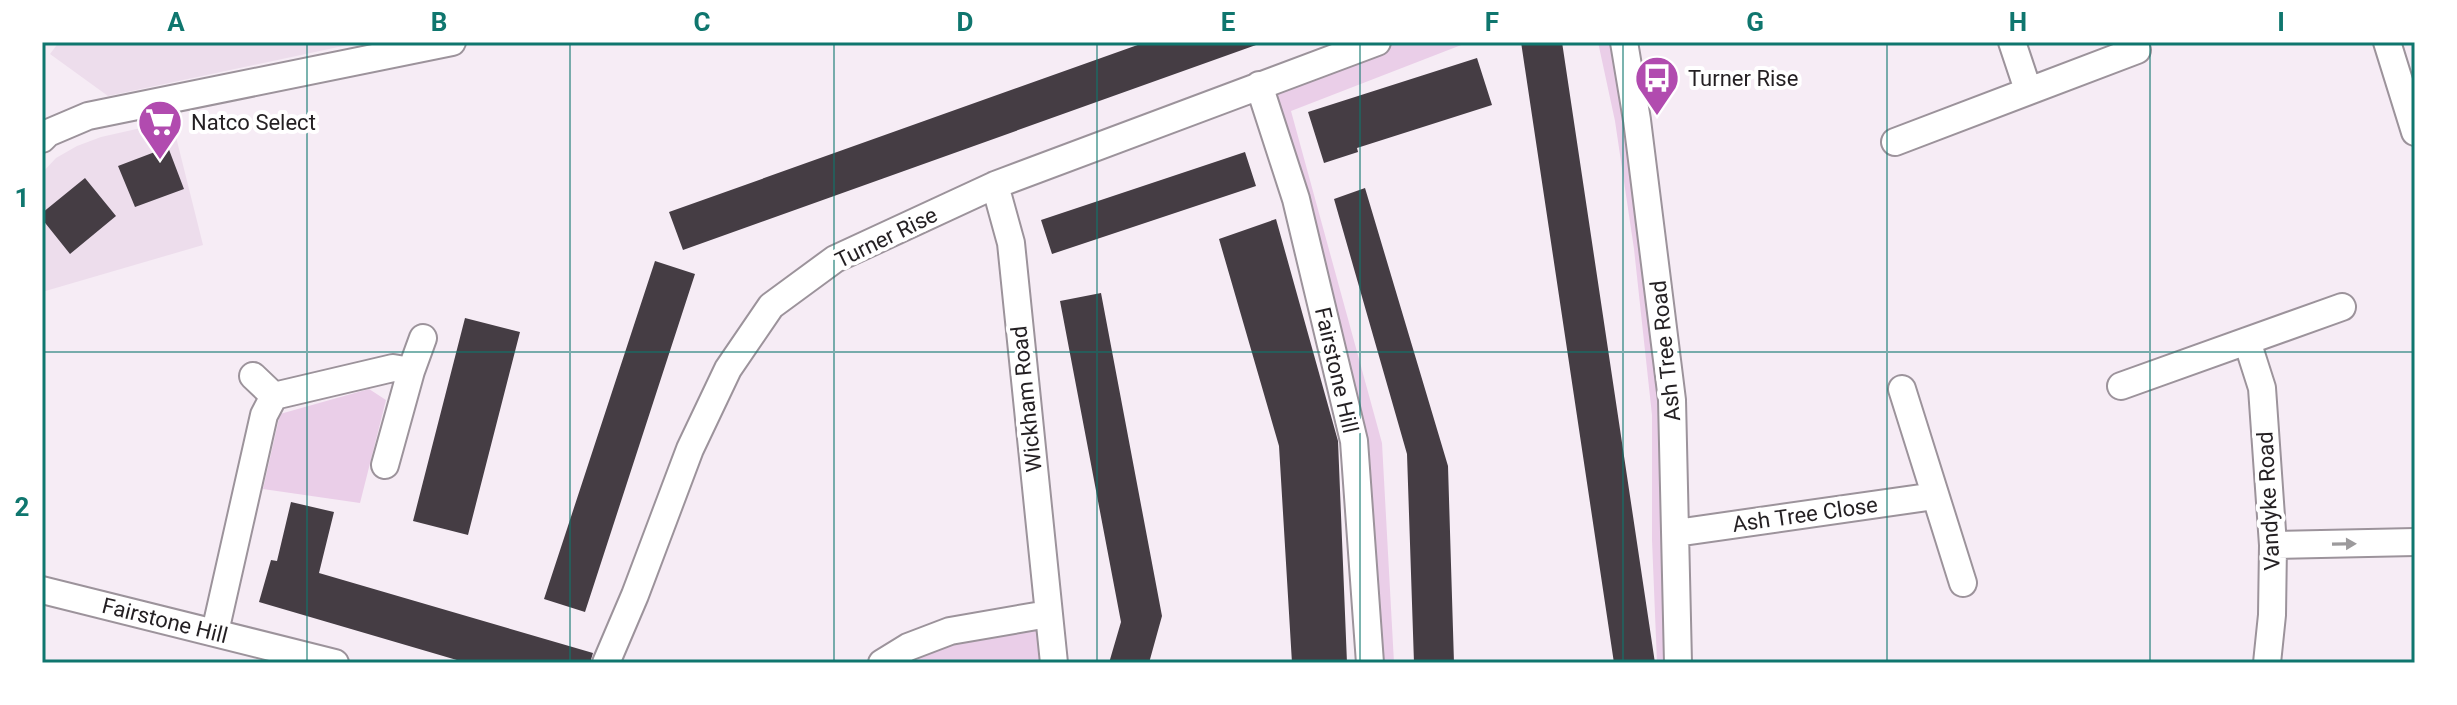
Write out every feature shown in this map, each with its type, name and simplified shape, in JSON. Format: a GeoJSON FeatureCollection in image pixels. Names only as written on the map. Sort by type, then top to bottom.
{"type":"FeatureCollection","features":[{"type":"Feature","properties":{"kind":"street"},"geometry":{"type":"LineString","coordinates":[[42,139],[48,133],[88,116],[452,42]]}},
{"type":"Feature","properties":{"kind":"street","name":"Turner Rise"},"geometry":{"type":"LineString","coordinates":[[606,663],[690,449],[728,369],[771,306],[835,259],[995,185],[1377,42]]}},
{"type":"Feature","properties":{"kind":"street","name":"Ash Tree Road"},"geometry":{"type":"LineString","coordinates":[[1624,42],[1637,120],[1672,400],[1678,663]]}},
{"type":"Feature","properties":{"kind":"street"},"geometry":{"type":"LineString","coordinates":[[2012,42],[2028,90]]}},
{"type":"Feature","properties":{"kind":"street"},"geometry":{"type":"LineString","coordinates":[[2387,42],[2415,132]]}},
{"type":"Feature","properties":{"kind":"street"},"geometry":{"type":"LineString","coordinates":[[1895,142],[2137,50]]}},
{"type":"Feature","properties":{"kind":"street","name":"Fairstone Hill"},"geometry":{"type":"LineString","coordinates":[[1259,85],[1296,199],[1354,441],[1370,663]]}},
{"type":"Feature","properties":{"kind":"street","name":"Wickham Road"},"geometry":{"type":"LineString","coordinates":[[995,185],[1011,243],[1054,663]]}},
{"type":"Feature","properties":{"kind":"street"},"geometry":{"type":"LineString","coordinates":[[2121,386],[2342,307]]}},
{"type":"Feature","properties":{"kind":"street"},"geometry":{"type":"LineString","coordinates":[[385,465],[423,338]]}},
{"type":"Feature","properties":{"kind":"street","name":"Vandyke Road"},"geometry":{"type":"LineString","coordinates":[[2247,341],[2262,388],[2273,545],[2272,615],[2267,663]]}},
{"type":"Feature","properties":{"kind":"street"},"geometry":{"type":"LineString","coordinates":[[215,632],[264,415],[274,396],[393,368],[411,371]]}},
{"type":"Feature","properties":{"kind":"street"},"geometry":{"type":"LineString","coordinates":[[253,376],[274,396]]}},
{"type":"Feature","properties":{"kind":"street"},"geometry":{"type":"LineString","coordinates":[[1902,389],[1963,583]]}},
{"type":"Feature","properties":{"kind":"street","name":"Ash Tree Close"},"geometry":{"type":"LineString","coordinates":[[1676,533],[1935,496]]}},
{"type":"Feature","properties":{"kind":"street"},"geometry":{"type":"LineString","coordinates":[[2273,545],[2415,542]]}},
{"type":"Feature","properties":{"kind":"street","name":"Fairstone Hill"},"geometry":{"type":"LineString","coordinates":[[42,590],[335,663]]}},
{"type":"Feature","properties":{"kind":"street"},"geometry":{"type":"LineString","coordinates":[[882,663],[908,647],[950,631],[1048,614]]}},
{"type":"Feature","properties":{"kind":"shaded area"},"geometry":{"type":"Polygon","coordinates":[[[59,42],[362,42],[108,96],[50,54],[59,42]]]}},
{"type":"Feature","properties":{"kind":"shaded area"},"geometry":{"type":"Polygon","coordinates":[[[1377,42],[1469,42],[1291,111],[1382,443],[1394,663],[1369,663],[1354,441],[1259,85],[1377,42]]]}},
{"type":"Feature","properties":{"kind":"shaded area"},"geometry":{"type":"Polygon","coordinates":[[[1598,42],[1624,42],[1672,400],[1678,663],[1657,663],[1652,540],[1652,415],[1634,249],[1615,121],[1598,42]]]}},
{"type":"Feature","properties":{"kind":"shaded area"},"geometry":{"type":"Polygon","coordinates":[[[172,121],[203,245],[42,292],[42,173],[56,158],[77,146],[101,137],[172,121]]]}},
{"type":"Feature","properties":{"kind":"shaded area"},"geometry":{"type":"Polygon","coordinates":[[[369,389],[386,400],[360,503],[263,489],[280,414],[369,389]]]}},
{"type":"Feature","properties":{"kind":"shaded area"},"geometry":{"type":"Polygon","coordinates":[[[1048,614],[1054,663],[882,663],[1048,614]]]}},
{"type":"Feature","properties":{"kind":"building"},"geometry":{"type":"Polygon","coordinates":[[[1146,42],[1255,42],[1256,45],[683,250],[669,212],[1146,42]]]}},
{"type":"Feature","properties":{"kind":"building"},"geometry":{"type":"Polygon","coordinates":[[[1521,42],[1562,42],[1655,663],[1614,663],[1521,42]]]}},
{"type":"Feature","properties":{"kind":"building"},"geometry":{"type":"Polygon","coordinates":[[[1477,58],[1492,105],[1357,148],[1358,152],[1324,163],[1308,112],[1477,58]]]}},
{"type":"Feature","properties":{"kind":"building"},"geometry":{"type":"Polygon","coordinates":[[[168,147],[184,189],[135,207],[118,166],[168,147]]]}},
{"type":"Feature","properties":{"kind":"building"},"geometry":{"type":"Polygon","coordinates":[[[1245,152],[1256,186],[1052,254],[1041,220],[1245,152]]]}},
{"type":"Feature","properties":{"kind":"building"},"geometry":{"type":"Polygon","coordinates":[[[85,178],[116,216],[70,254],[42,219],[42,213],[85,178]]]}},
{"type":"Feature","properties":{"kind":"building"},"geometry":{"type":"Polygon","coordinates":[[[1365,188],[1448,466],[1454,663],[1414,663],[1407,454],[1334,199],[1365,188]]]}},
{"type":"Feature","properties":{"kind":"building"},"geometry":{"type":"Polygon","coordinates":[[[1276,219],[1338,441],[1347,663],[1292,663],[1279,446],[1219,239],[1276,219]]]}},
{"type":"Feature","properties":{"kind":"building"},"geometry":{"type":"Polygon","coordinates":[[[655,261],[695,274],[585,612],[544,599],[655,261]]]}},
{"type":"Feature","properties":{"kind":"building"},"geometry":{"type":"Polygon","coordinates":[[[1101,293],[1162,616],[1149,663],[1109,663],[1121,622],[1060,301],[1101,293]]]}},
{"type":"Feature","properties":{"kind":"building"},"geometry":{"type":"Polygon","coordinates":[[[465,318],[520,332],[468,535],[413,521],[465,318]]]}},
{"type":"Feature","properties":{"kind":"building"},"geometry":{"type":"Polygon","coordinates":[[[291,502],[334,512],[319,573],[593,653],[590,663],[467,663],[259,602],[271,560],[277,561],[291,502]]]}},
{"type":"Feature","properties":{"kind":"place","name":"Turner Rise"},"geometry":{"type":"Point","coordinates":[1657,117]}},
{"type":"Feature","properties":{"kind":"place","name":"Natco Select"},"geometry":{"type":"Point","coordinates":[160,161]}}]}
